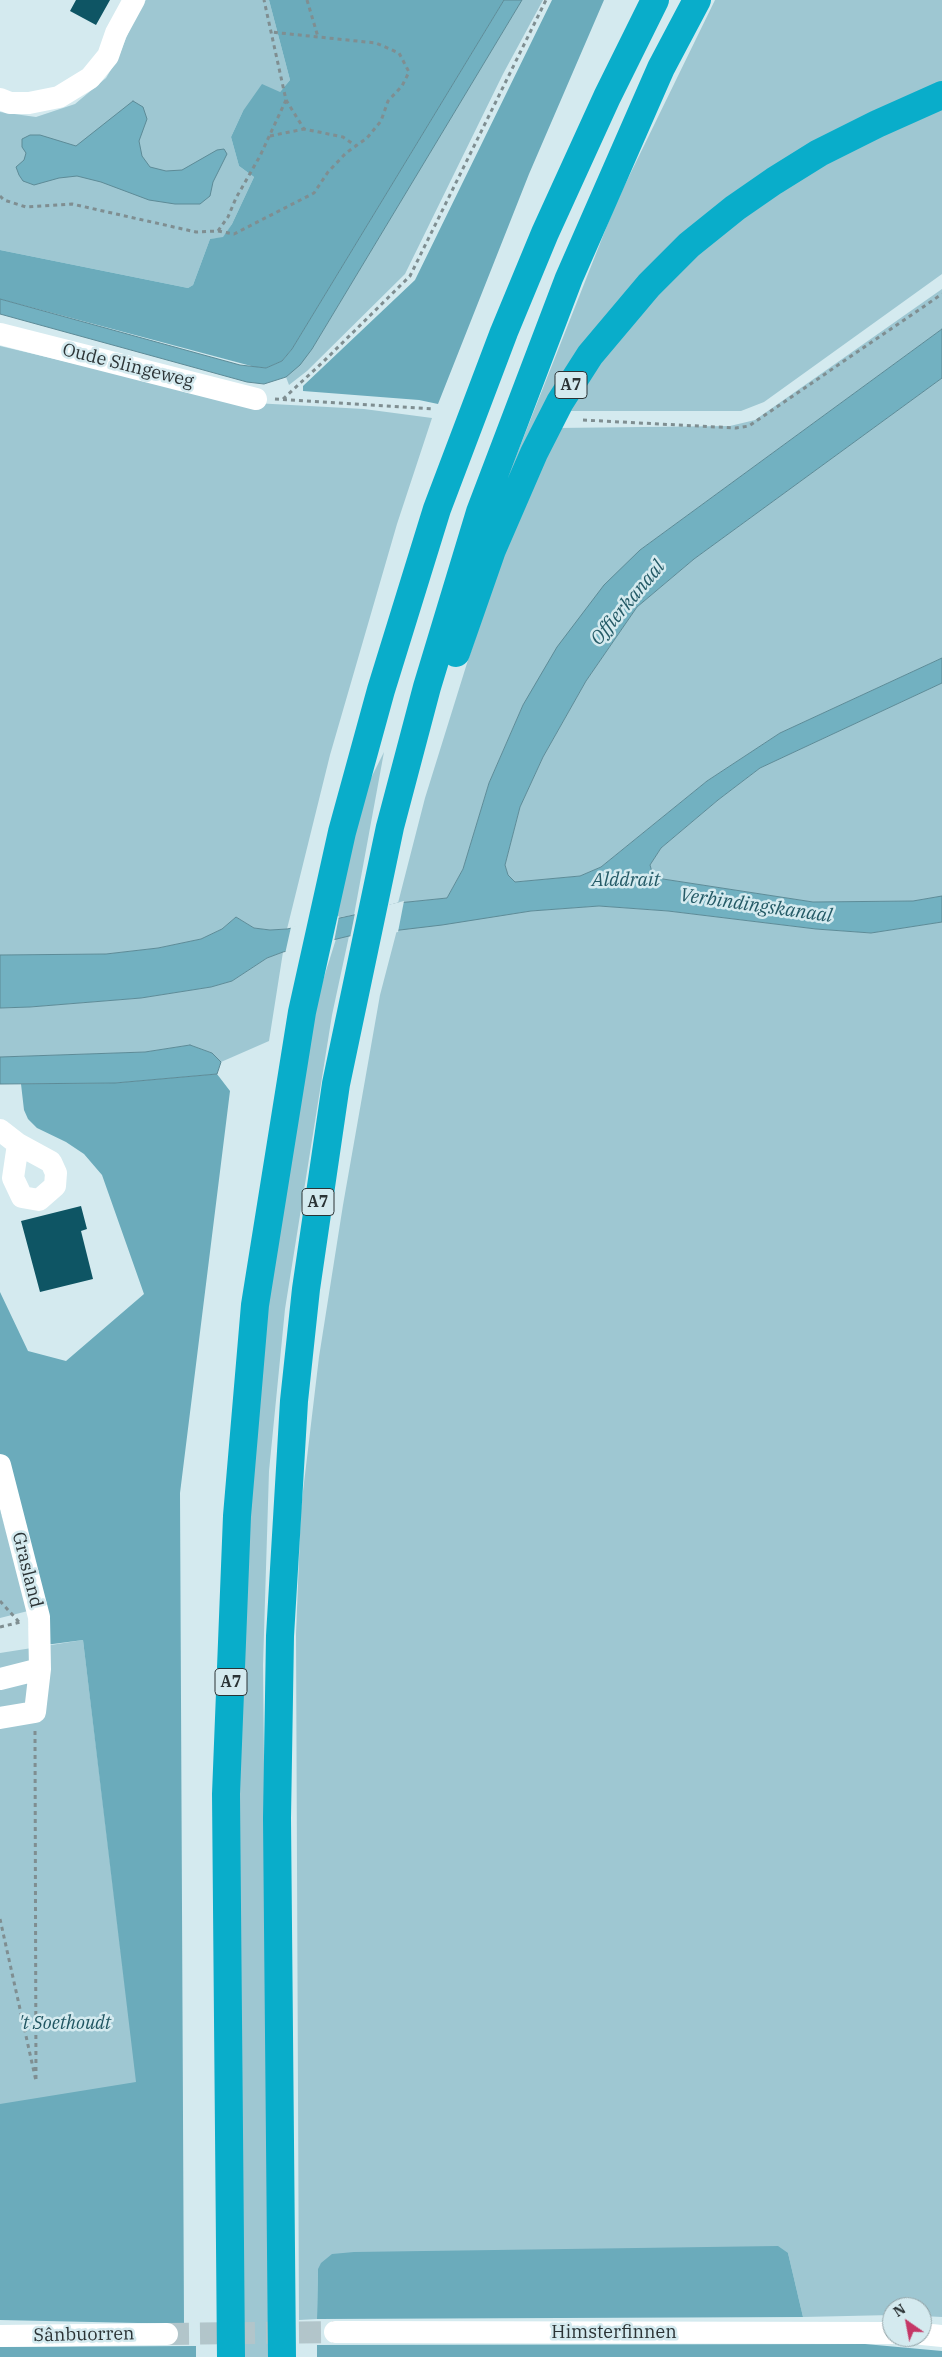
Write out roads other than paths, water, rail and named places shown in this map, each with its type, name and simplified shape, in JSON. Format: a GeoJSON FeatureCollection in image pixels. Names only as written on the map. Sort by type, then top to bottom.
{"type":"FeatureCollection","features":[{"type":"Feature","properties":{"kind":"highway","name":"A7"},"geometry":{"type":"LineString","coordinates":[[607,97],[620,39],[633,0]]}},
{"type":"Feature","properties":{"kind":"highway","name":"A7"},"geometry":{"type":"LineString","coordinates":[[231,2357],[226,1794],[237,1516],[254,1305],[302,1012],[342,832],[381,690],[437,509],[545,233],[607,97],[655,0]]}},
{"type":"Feature","properties":{"kind":"highway","name":"A7"},"geometry":{"type":"LineString","coordinates":[[282,2357],[277,1818],[280,1636],[294,1401],[306,1289],[336,1084],[390,827],[429,678],[480,512],[569,278],[617,164],[661,68],[697,0]]}},
{"type":"Feature","properties":{"kind":"highway","name":"A7"},"geometry":{"type":"LineString","coordinates":[[390,827],[413,774],[492,550],[534,453],[560,402],[590,355],[649,285],[689,245],[735,208],[818,153],[942,95]]}},
{"type":"Feature","properties":{"kind":"street"},"geometry":{"type":"LineString","coordinates":[[0,99],[10,102],[29,103],[59,97],[90,78],[108,56],[116,33],[134,0]]}},
{"type":"Feature","properties":{"kind":"street","name":"Oude Slingeweg"},"geometry":{"type":"LineString","coordinates":[[0,334],[256,398]]}},
{"type":"Feature","properties":{"kind":"street","name":"Grasland"},"geometry":{"type":"LineString","coordinates":[[0,1465],[40,1669],[35,1712],[0,1718]]}},
{"type":"Feature","properties":{"kind":"street"},"geometry":{"type":"LineString","coordinates":[[0,1679],[40,1669]]}},
{"type":"Feature","properties":{"kind":"street","name":"Himsterfinnen"},"geometry":{"type":"LineString","coordinates":[[335,2332],[882,2333]]}},
{"type":"Feature","properties":{"kind":"street","name":"Sânbuorren"},"geometry":{"type":"LineString","coordinates":[[0,2336],[167,2334]]}},
{"type":"Feature","properties":{"kind":"water"},"geometry":{"type":"Polygon","coordinates":[[[504,0],[522,0],[312,349],[300,365],[286,377],[264,384],[247,382],[0,314],[0,299],[240,365],[266,368],[282,361],[292,349],[504,0]]]}},
{"type":"Feature","properties":{"kind":"water"},"geometry":{"type":"Polygon","coordinates":[[[133,101],[143,107],[147,119],[139,141],[142,156],[150,167],[166,171],[182,170],[217,150],[224,149],[227,154],[213,182],[210,196],[200,204],[175,204],[149,200],[101,182],[77,176],[59,178],[34,185],[23,181],[16,167],[24,160],[26,153],[22,147],[22,139],[30,135],[40,135],[76,146],[133,101]]]}},
{"type":"Feature","properties":{"kind":"water"},"geometry":{"type":"Polygon","coordinates":[[[942,329],[942,378],[694,559],[637,607],[586,681],[543,757],[520,807],[505,865],[508,875],[515,882],[580,876],[601,867],[707,781],[780,733],[942,658],[942,683],[760,768],[718,800],[661,848],[650,865],[652,872],[663,879],[813,902],[913,901],[942,896],[942,922],[871,933],[816,929],[668,911],[599,906],[531,911],[442,925],[349,936],[283,952],[267,958],[232,981],[211,987],[141,998],[0,1008],[0,955],[106,954],[158,948],[201,939],[222,929],[236,917],[254,928],[270,930],[287,929],[354,915],[398,903],[447,898],[463,869],[489,783],[523,705],[557,647],[604,585],[640,550],[942,329]]]}},
{"type":"Feature","properties":{"kind":"water"},"geometry":{"type":"Polygon","coordinates":[[[190,1045],[212,1053],[221,1062],[217,1074],[115,1083],[0,1084],[0,1057],[145,1052],[190,1045]]]}},
{"type":"Feature","properties":{"kind":"tunnel"},"geometry":{"type":"LineString","coordinates":[[167,2334],[335,2332]]}},
{"type":"Feature","properties":{"kind":"water label","name":"Offierkanaal"},"geometry":{"type":"Point","coordinates":[628,603]}},
{"type":"Feature","properties":{"kind":"water label","name":"Alddrait"},"geometry":{"type":"Point","coordinates":[626,881]}},
{"type":"Feature","properties":{"kind":"water label","name":"Verbindingskanaal"},"geometry":{"type":"Point","coordinates":[756,906]}},
{"type":"Feature","properties":{"kind":"park label","name":"'t Soethoudt"},"geometry":{"type":"Point","coordinates":[65,2024]}}]}
